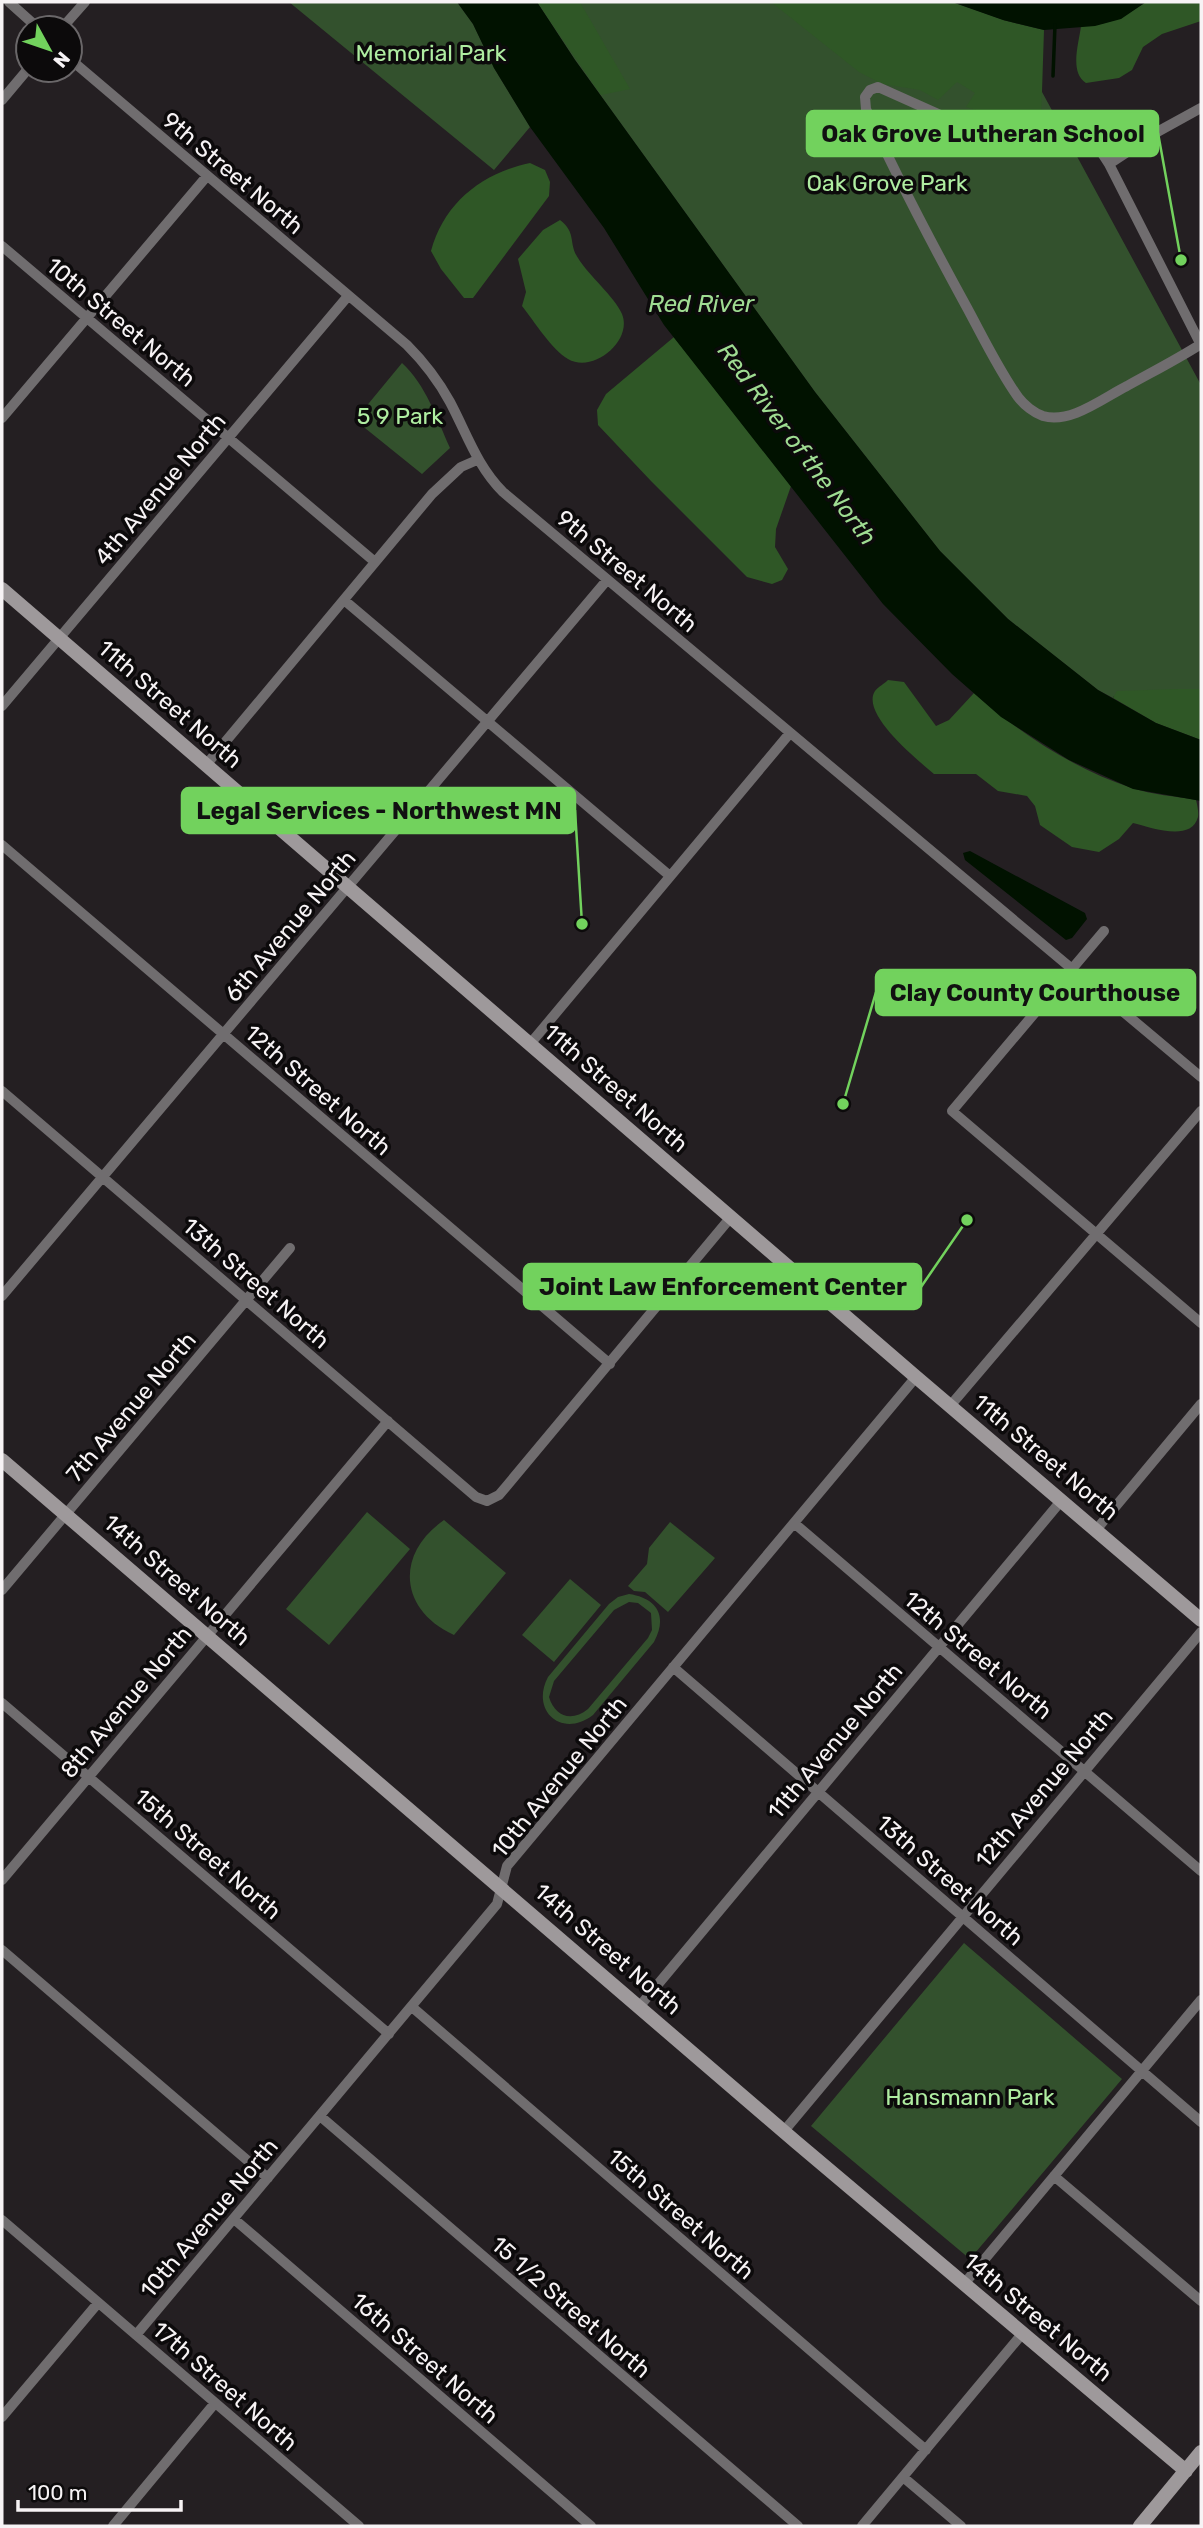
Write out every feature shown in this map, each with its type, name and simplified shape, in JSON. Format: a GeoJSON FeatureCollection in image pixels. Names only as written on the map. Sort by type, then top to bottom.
{"type":"FeatureCollection","features":[{"type":"Feature","properties":{"kind":"street"},"geometry":{"type":"LineString","coordinates":[[9,2],[22,14]]}},
{"type":"Feature","properties":{"kind":"street","name":"9th Street North"},"geometry":{"type":"LineString","coordinates":[[84,72],[426,364],[450,402],[477,460],[488,477],[503,492],[1201,1077]]}},
{"type":"Feature","properties":{"kind":"street"},"geometry":{"type":"LineString","coordinates":[[2,100],[15,84]]}},
{"type":"Feature","properties":{"kind":"street"},"geometry":{"type":"LineString","coordinates":[[878,87],[954,121],[1001,133],[1029,139],[1062,141],[1089,138],[1109,164],[1201,344],[1163,369],[1100,402],[1072,414],[1043,416],[1019,398],[928,235],[866,109],[865,97],[870,90],[878,87]]}},
{"type":"Feature","properties":{"kind":"street"},"geometry":{"type":"LineString","coordinates":[[1109,164],[1159,131],[1201,108]]}},
{"type":"Feature","properties":{"kind":"street"},"geometry":{"type":"LineString","coordinates":[[2,418],[207,176]]}},
{"type":"Feature","properties":{"kind":"street","name":"10th Street North"},"geometry":{"type":"LineString","coordinates":[[2,246],[375,562]]}},
{"type":"Feature","properties":{"kind":"street","name":"4th Avenue North"},"geometry":{"type":"LineString","coordinates":[[2,706],[348,296]]}},
{"type":"Feature","properties":{"kind":"street"},"geometry":{"type":"LineString","coordinates":[[206,765],[445,481],[461,467],[477,460]]}},
{"type":"Feature","properties":{"kind":"street","name":"6th Avenue North"},"geometry":{"type":"LineString","coordinates":[[2,1296],[607,580]]}},
{"type":"Feature","properties":{"kind":"street","name":"11th Street North"},"geometry":{"type":"LineString","coordinates":[[2,589],[916,1377],[1201,1619]]}},
{"type":"Feature","properties":{"kind":"street"},"geometry":{"type":"LineString","coordinates":[[344,600],[670,876]]}},
{"type":"Feature","properties":{"kind":"street"},"geometry":{"type":"LineString","coordinates":[[530,1044],[790,733]]}},
{"type":"Feature","properties":{"kind":"street","name":"12th Street North"},"geometry":{"type":"LineString","coordinates":[[2,845],[610,1364]]}},
{"type":"Feature","properties":{"kind":"street"},"geometry":{"type":"LineString","coordinates":[[1104,931],[952,1111],[1201,1323]]}},
{"type":"Feature","properties":{"kind":"street","name":"13th Street North"},"geometry":{"type":"LineString","coordinates":[[2,1091],[476,1497],[487,1501],[499,1495],[610,1364]]}},
{"type":"Feature","properties":{"kind":"street"},"geometry":{"type":"LineString","coordinates":[[950,1406],[1201,1111]]}},
{"type":"Feature","properties":{"kind":"street"},"geometry":{"type":"LineString","coordinates":[[610,1364],[731,1217]]}},
{"type":"Feature","properties":{"kind":"street","name":"7th Avenue North"},"geometry":{"type":"LineString","coordinates":[[2,1590],[290,1248]]}},
{"type":"Feature","properties":{"kind":"street","name":"10th Avenue North"},"geometry":{"type":"LineString","coordinates":[[136,2335],[497,1904],[507,1866],[916,1377]]}},
{"type":"Feature","properties":{"kind":"street"},"geometry":{"type":"LineString","coordinates":[[1096,1530],[1201,1405]]}},
{"type":"Feature","properties":{"kind":"street","name":"8th Avenue North"},"geometry":{"type":"LineString","coordinates":[[2,1880],[388,1421]]}},
{"type":"Feature","properties":{"kind":"street","name":"14th Street North"},"geometry":{"type":"LineString","coordinates":[[2,1460],[783,2131],[1186,2471]]}},
{"type":"Feature","properties":{"kind":"street","name":"11th Avenue North"},"geometry":{"type":"LineString","coordinates":[[639,2007],[1061,1501]]}},
{"type":"Feature","properties":{"kind":"street","name":"12th Street North"},"geometry":{"type":"LineString","coordinates":[[794,1523],[1201,1871]]}},
{"type":"Feature","properties":{"kind":"street","name":"12th Avenue North"},"geometry":{"type":"LineString","coordinates":[[783,2131],[1201,1632]]}},
{"type":"Feature","properties":{"kind":"street","name":"13th Street North"},"geometry":{"type":"LineString","coordinates":[[673,1667],[1201,2122]]}},
{"type":"Feature","properties":{"kind":"street","name":"15th Street North"},"geometry":{"type":"LineString","coordinates":[[2,1703],[388,2034]]}},
{"type":"Feature","properties":{"kind":"street"},"geometry":{"type":"LineString","coordinates":[[2,1950],[268,2178]]}},
{"type":"Feature","properties":{"kind":"street"},"geometry":{"type":"LineString","coordinates":[[964,2284],[1201,2000]]}},
{"type":"Feature","properties":{"kind":"street","name":"15th Street North"},"geometry":{"type":"LineString","coordinates":[[412,2007],[926,2450]]}},
{"type":"Feature","properties":{"kind":"street","name":"15 1/2 Street North"},"geometry":{"type":"LineString","coordinates":[[320,2116],[797,2526]]}},
{"type":"Feature","properties":{"kind":"street"},"geometry":{"type":"LineString","coordinates":[[1054,2176],[1201,2301]]}},
{"type":"Feature","properties":{"kind":"street","name":"16th Street North"},"geometry":{"type":"LineString","coordinates":[[234,2219],[591,2526]]}},
{"type":"Feature","properties":{"kind":"street","name":"17th Street North"},"geometry":{"type":"LineString","coordinates":[[2,2220],[359,2526]]}},
{"type":"Feature","properties":{"kind":"street"},"geometry":{"type":"LineString","coordinates":[[2,2417],[98,2303]]}},
{"type":"Feature","properties":{"kind":"street"},"geometry":{"type":"LineString","coordinates":[[862,2526],[1022,2334]]}},
{"type":"Feature","properties":{"kind":"street"},"geometry":{"type":"LineString","coordinates":[[113,2526],[215,2403]]}},
{"type":"Feature","properties":{"kind":"street"},"geometry":{"type":"LineString","coordinates":[[1140,2526],[1201,2452]]}},
{"type":"Feature","properties":{"kind":"street"},"geometry":{"type":"LineString","coordinates":[[903,2477],[961,2526]]}},
{"type":"Feature","properties":{"kind":"green space","name":"Memorial Park"},"geometry":{"type":"Polygon","coordinates":[[[289,2],[457,2],[473,24],[494,68],[530,127],[494,170],[289,2]]]}},
{"type":"Feature","properties":{"kind":"green space","name":"Oak Grove Park"},"geometry":{"type":"Polygon","coordinates":[[[537,2],[952,2],[1003,20],[1201,385],[1201,722],[1114,696],[1113,698],[1098,690],[1008,619],[940,551],[815,392],[575,60],[537,2]]]}},
{"type":"Feature","properties":{"kind":"green space"},"geometry":{"type":"Polygon","coordinates":[[[537,2],[580,2],[630,89],[601,95],[537,2]]]}},
{"type":"Feature","properties":{"kind":"green space"},"geometry":{"type":"Polygon","coordinates":[[[771,2],[952,2],[1003,20],[1044,30],[1041,122],[1003,119],[966,107],[975,93],[957,82],[938,100],[920,90],[882,84],[859,72],[771,2]]]}},
{"type":"Feature","properties":{"kind":"green space"},"geometry":{"type":"Polygon","coordinates":[[[1146,2],[1201,2],[1201,21],[1162,34],[1143,47],[1132,70],[1119,78],[1086,83],[1076,65],[1081,26],[1115,19],[1146,2]]]}},
{"type":"Feature","properties":{"kind":"green space"},"geometry":{"type":"Polygon","coordinates":[[[530,163],[545,170],[550,182],[549,196],[473,298],[464,298],[441,269],[431,251],[437,234],[445,218],[467,193],[496,174],[530,163]]]}},
{"type":"Feature","properties":{"kind":"green space"},"geometry":{"type":"Polygon","coordinates":[[[560,220],[569,229],[578,258],[614,300],[622,314],[622,335],[616,344],[599,358],[589,362],[578,362],[562,355],[522,306],[526,292],[518,259],[543,230],[560,220]]]}},
{"type":"Feature","properties":{"kind":"green space"},"geometry":{"type":"Polygon","coordinates":[[[674,337],[791,486],[776,529],[775,547],[788,569],[782,580],[772,584],[747,577],[598,425],[597,410],[606,394],[674,337]]]}},
{"type":"Feature","properties":{"kind":"green space","name":"5 9 Park"},"geometry":{"type":"Polygon","coordinates":[[[402,363],[418,381],[450,448],[422,474],[355,420],[402,363]]]}},
{"type":"Feature","properties":{"kind":"green space"},"geometry":{"type":"Polygon","coordinates":[[[888,680],[904,682],[936,726],[949,720],[974,693],[1028,736],[1089,771],[1140,790],[1196,800],[1198,817],[1194,825],[1179,831],[1159,830],[1133,823],[1119,839],[1099,852],[1072,847],[1040,825],[1035,806],[1027,796],[998,791],[976,774],[934,774],[916,759],[893,736],[876,712],[873,701],[875,691],[888,680]]]}},
{"type":"Feature","properties":{"kind":"green space"},"geometry":{"type":"Polygon","coordinates":[[[1201,689],[1201,740],[1156,723],[1113,698],[1117,691],[1201,689]]]}},
{"type":"Feature","properties":{"kind":"green space"},"geometry":{"type":"Polygon","coordinates":[[[367,1512],[410,1549],[329,1645],[286,1609],[367,1512]]]}},
{"type":"Feature","properties":{"kind":"green space"},"geometry":{"type":"Polygon","coordinates":[[[444,1520],[506,1573],[454,1635],[422,1611],[414,1597],[410,1581],[411,1565],[417,1549],[428,1534],[444,1520]]]}},
{"type":"Feature","properties":{"kind":"green space"},"geometry":{"type":"Polygon","coordinates":[[[670,1522],[715,1558],[668,1612],[645,1592],[634,1591],[628,1586],[647,1564],[649,1548],[670,1522]]]}},
{"type":"Feature","properties":{"kind":"green space"},"geometry":{"type":"Polygon","coordinates":[[[570,1579],[601,1605],[554,1662],[522,1635],[570,1579]]]}},
{"type":"Feature","properties":{"kind":"green space"},"geometry":{"type":"Polygon","coordinates":[[[629,1594],[639,1596],[653,1604],[660,1616],[654,1642],[593,1715],[581,1722],[570,1724],[552,1718],[543,1701],[543,1689],[548,1677],[609,1604],[618,1597],[629,1594]],[[629,1602],[614,1610],[554,1681],[549,1697],[560,1713],[570,1716],[588,1709],[648,1638],[652,1630],[651,1613],[638,1603],[629,1602]]]}},
{"type":"Feature","properties":{"kind":"green space","name":"Hansmann Park"},"geometry":{"type":"Polygon","coordinates":[[[964,1943],[1122,2079],[970,2259],[811,2126],[964,1943]]]}},
{"type":"Feature","properties":{"kind":"water","name":"Red River"},"geometry":{"type":"Polygon","coordinates":[[[457,2],[537,2],[575,60],[815,392],[940,551],[1008,619],[1098,690],[1156,723],[1201,740],[1201,801],[1133,789],[1069,760],[1001,717],[952,674],[883,604],[664,325],[604,228],[530,127],[494,68],[473,24],[457,2]]]}},
{"type":"Feature","properties":{"kind":"water"},"geometry":{"type":"Polygon","coordinates":[[[952,2],[1146,2],[1121,19],[1095,26],[1044,30],[1003,20],[952,2]]]}},
{"type":"Feature","properties":{"kind":"water"},"geometry":{"type":"Polygon","coordinates":[[[970,851],[1085,913],[1087,919],[1072,938],[1066,940],[965,860],[963,853],[970,851]]]}},
{"type":"Feature","properties":{"kind":"waterway"},"geometry":{"type":"LineString","coordinates":[[1053,76],[1055,25]]}},
{"type":"Feature","properties":{"kind":"place","name":"Oak Grove Lutheran School"},"geometry":{"type":"Point","coordinates":[1181,260]}},
{"type":"Feature","properties":{"kind":"place","name":"Legal Services - Northwest MN"},"geometry":{"type":"Point","coordinates":[582,924]}},
{"type":"Feature","properties":{"kind":"place","name":"Clay County Courthouse"},"geometry":{"type":"Point","coordinates":[843,1104]}},
{"type":"Feature","properties":{"kind":"place","name":"Joint Law Enforcement Center"},"geometry":{"type":"Point","coordinates":[967,1220]}},
{"type":"Feature","properties":{"kind":"water label","name":"Red River of the North"},"geometry":{"type":"Point","coordinates":[797,444]}}]}
